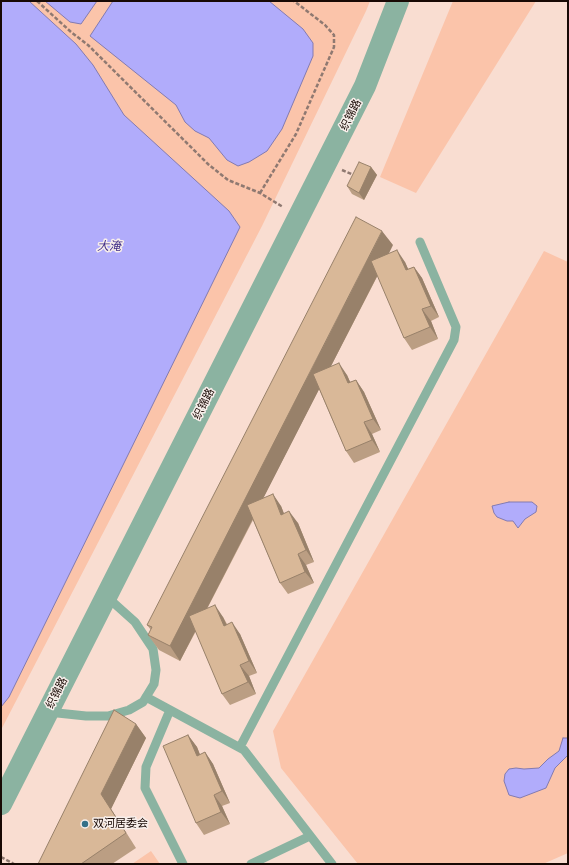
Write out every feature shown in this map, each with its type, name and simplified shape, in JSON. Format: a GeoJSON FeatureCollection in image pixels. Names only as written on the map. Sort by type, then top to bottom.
{"type":"FeatureCollection","features":[{"type":"Feature","properties":{"kind":"street","name":"织锦路"},"geometry":{"type":"LineString","coordinates":[[1,804],[365,86],[398,1]]}},
{"type":"Feature","properties":{"kind":"lane"},"geometry":{"type":"LineString","coordinates":[[240,748],[454,340],[456,327],[420,242]]}},
{"type":"Feature","properties":{"kind":"lane"},"geometry":{"type":"LineString","coordinates":[[48,712],[86,716],[108,716],[129,710],[143,702],[154,684],[156,670],[153,648],[135,622],[106,596]]}},
{"type":"Feature","properties":{"kind":"lane"},"geometry":{"type":"LineString","coordinates":[[146,697],[244,750],[332,864]]}},
{"type":"Feature","properties":{"kind":"lane"},"geometry":{"type":"LineString","coordinates":[[170,710],[146,767],[145,788],[183,864]]}},
{"type":"Feature","properties":{"kind":"lane"},"geometry":{"type":"LineString","coordinates":[[251,864],[310,836]]}},
{"type":"Feature","properties":{"kind":"path"},"geometry":{"type":"LineString","coordinates":[[37,1],[71,32],[88,45],[209,165],[228,180],[260,192],[299,217]]}},
{"type":"Feature","properties":{"kind":"path"},"geometry":{"type":"LineString","coordinates":[[260,192],[296,134],[334,47],[334,35],[294,1]]}},
{"type":"Feature","properties":{"kind":"path"},"geometry":{"type":"LineString","coordinates":[[1,857],[14,864]]}},
{"type":"Feature","properties":{"kind":"shaded area","name":"大淹"},"geometry":{"type":"Polygon","coordinates":[[[1,1],[370,1],[262,226],[1,730],[1,1]]]}},
{"type":"Feature","properties":{"kind":"shaded area"},"geometry":{"type":"Polygon","coordinates":[[[453,1],[536,1],[416,193],[380,177],[453,1]]]}},
{"type":"Feature","properties":{"kind":"shaded area"},"geometry":{"type":"Polygon","coordinates":[[[544,251],[568,262],[568,853],[543,864],[358,864],[281,768],[273,731],[544,251]]]}},
{"type":"Feature","properties":{"kind":"shaded area"},"geometry":{"type":"Polygon","coordinates":[[[151,851],[160,864],[132,864],[151,851]]]}},
{"type":"Feature","properties":{"kind":"water","name":"大淹"},"geometry":{"type":"Polygon","coordinates":[[[1,1],[29,1],[76,44],[93,65],[124,115],[229,211],[240,227],[9,697],[1,707],[1,1]]]}},
{"type":"Feature","properties":{"kind":"water"},"geometry":{"type":"Polygon","coordinates":[[[45,1],[97,1],[81,24],[70,22],[45,1]]]}},
{"type":"Feature","properties":{"kind":"water"},"geometry":{"type":"Polygon","coordinates":[[[113,1],[269,1],[303,29],[313,43],[313,56],[282,129],[267,151],[249,162],[238,166],[227,160],[209,138],[195,131],[185,122],[176,105],[90,36],[113,1]]]}},
{"type":"Feature","properties":{"kind":"water"},"geometry":{"type":"Polygon","coordinates":[[[509,502],[532,502],[537,506],[536,512],[525,519],[518,528],[513,521],[507,521],[497,517],[494,513],[492,506],[509,502]]]}},
{"type":"Feature","properties":{"kind":"water"},"geometry":{"type":"Polygon","coordinates":[[[563,738],[568,738],[568,755],[555,768],[546,788],[520,798],[509,795],[504,781],[505,774],[509,769],[539,768],[559,751],[563,738]]]}},
{"type":"Feature","properties":{"kind":"building"},"geometry":{"type":"Polygon","coordinates":[[[359,162],[371,167],[359,193],[347,186],[359,162]]]}},
{"type":"Feature","properties":{"kind":"building"},"geometry":{"type":"Polygon","coordinates":[[[356,217],[382,231],[170,646],[148,635],[152,627],[147,625],[356,217]]]}},
{"type":"Feature","properties":{"kind":"building"},"geometry":{"type":"Polygon","coordinates":[[[397,250],[406,270],[414,267],[431,306],[422,309],[430,327],[404,338],[371,261],[397,250]]]}},
{"type":"Feature","properties":{"kind":"building"},"geometry":{"type":"Polygon","coordinates":[[[339,363],[348,383],[356,380],[373,419],[364,422],[372,440],[346,451],[313,374],[339,363]]]}},
{"type":"Feature","properties":{"kind":"building"},"geometry":{"type":"Polygon","coordinates":[[[273,494],[281,515],[289,511],[306,550],[298,554],[305,572],[280,583],[247,505],[273,494]]]}},
{"type":"Feature","properties":{"kind":"building"},"geometry":{"type":"Polygon","coordinates":[[[215,605],[224,626],[232,622],[249,661],[240,665],[248,682],[222,694],[189,616],[215,605]]]}},
{"type":"Feature","properties":{"kind":"building"},"geometry":{"type":"Polygon","coordinates":[[[114,710],[136,724],[101,794],[126,833],[81,864],[38,864],[114,710]]]}},
{"type":"Feature","properties":{"kind":"building"},"geometry":{"type":"Polygon","coordinates":[[[188,735],[197,756],[205,752],[222,791],[214,795],[221,812],[196,823],[163,746],[188,735]]]}},
{"type":"Feature","properties":{"kind":"place","name":"双河居委会"},"geometry":{"type":"Point","coordinates":[85,824]}}]}
